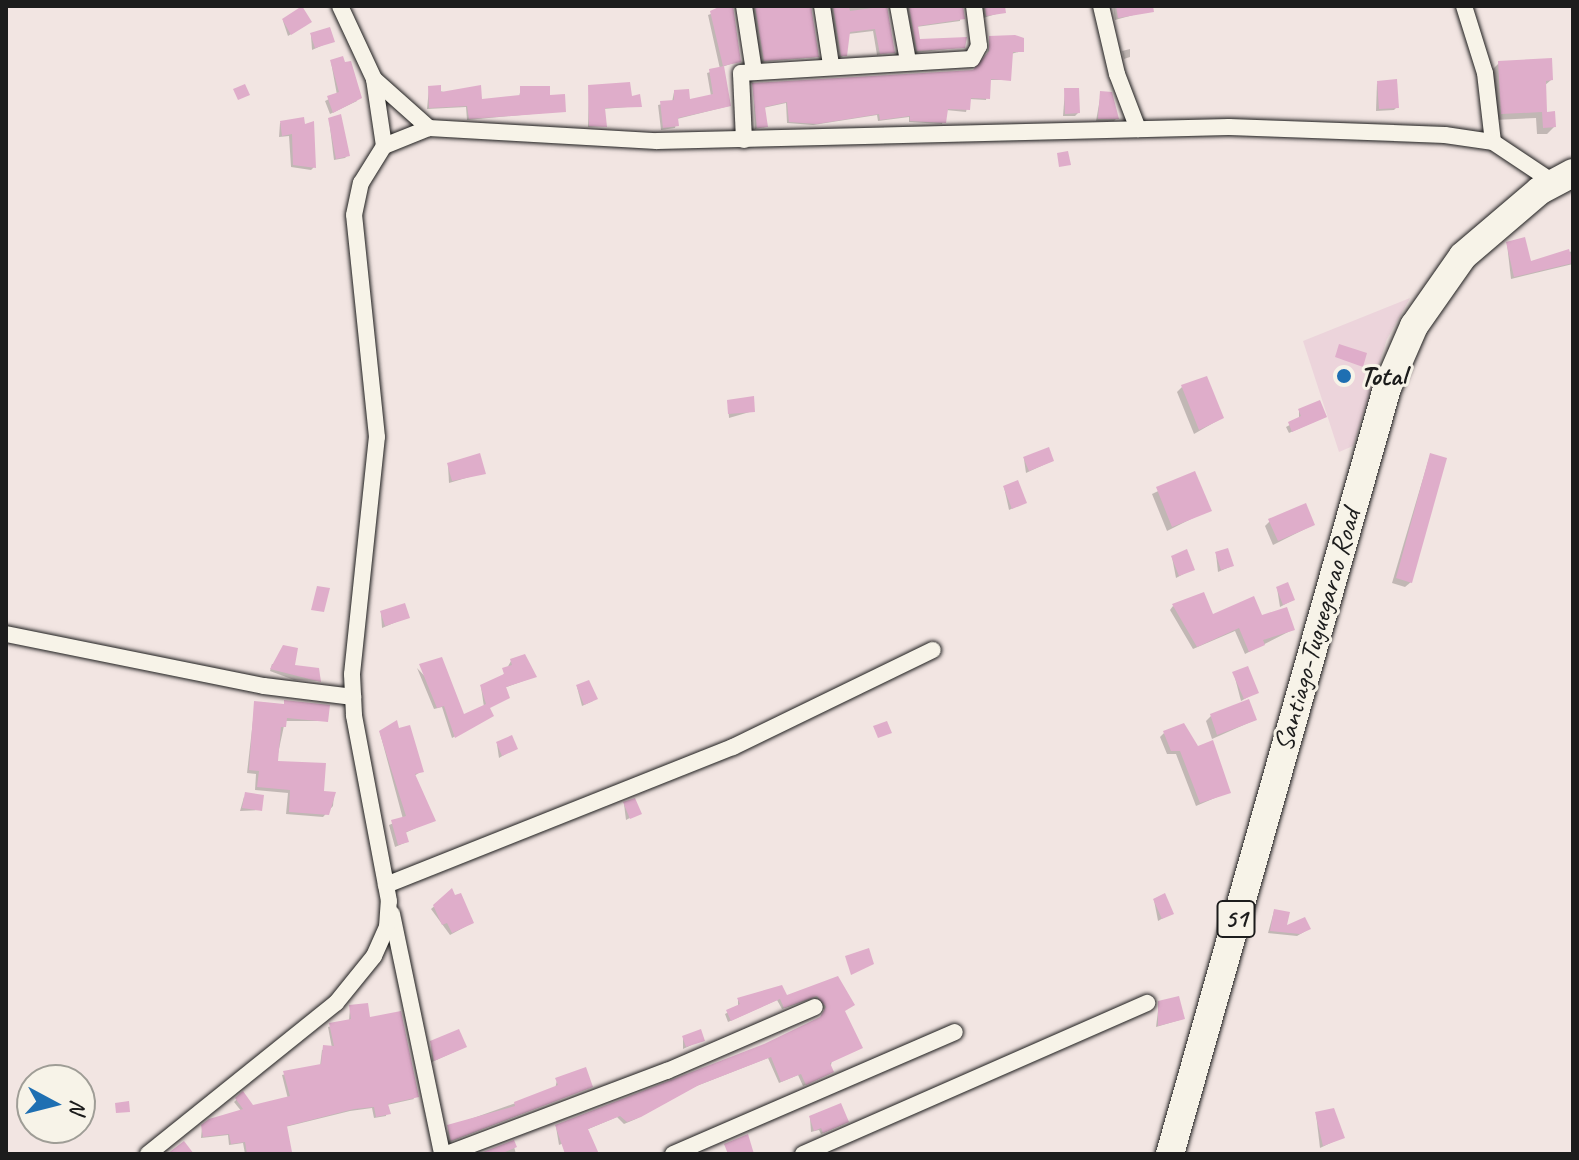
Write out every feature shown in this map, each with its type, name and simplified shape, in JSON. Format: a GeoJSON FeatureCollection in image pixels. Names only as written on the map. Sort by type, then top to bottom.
{"type":"FeatureCollection","features":[{"type":"Feature","properties":{"kind":"highway","name":"Santiago-Tuguegarao Road"},"geometry":{"type":"LineString","coordinates":[[1170,1154],[1387,388],[1414,326],[1463,256],[1563,178]]}},
{"type":"Feature","properties":{"kind":"street"},"geometry":{"type":"LineString","coordinates":[[340,6],[374,79],[384,146]]}},
{"type":"Feature","properties":{"kind":"street"},"geometry":{"type":"LineString","coordinates":[[744,6],[754,71]]}},
{"type":"Feature","properties":{"kind":"street"},"geometry":{"type":"LineString","coordinates":[[822,6],[831,65]]}},
{"type":"Feature","properties":{"kind":"street"},"geometry":{"type":"LineString","coordinates":[[898,6],[908,61]]}},
{"type":"Feature","properties":{"kind":"street"},"geometry":{"type":"LineString","coordinates":[[744,140],[740,76],[754,71],[831,65],[972,59],[979,46],[974,6]]}},
{"type":"Feature","properties":{"kind":"street"},"geometry":{"type":"LineString","coordinates":[[1101,6],[1117,74],[1138,129]]}},
{"type":"Feature","properties":{"kind":"street"},"geometry":{"type":"LineString","coordinates":[[1464,6],[1485,73],[1493,142]]}},
{"type":"Feature","properties":{"kind":"street"},"geometry":{"type":"LineString","coordinates":[[374,79],[429,128]]}},
{"type":"Feature","properties":{"kind":"street"},"geometry":{"type":"LineString","coordinates":[[815,1007],[667,1071],[444,1154],[388,893],[353,697],[355,627],[377,437],[354,215],[361,183],[384,146],[429,128],[744,140],[1260,128],[1445,135],[1493,142],[1563,178]]}},
{"type":"Feature","properties":{"kind":"street"},"geometry":{"type":"LineString","coordinates":[[6,634],[264,686],[353,697]]}},
{"type":"Feature","properties":{"kind":"street"},"geometry":{"type":"LineString","coordinates":[[388,893],[733,747],[933,650]]}},
{"type":"Feature","properties":{"kind":"street"},"geometry":{"type":"LineString","coordinates":[[148,1154],[336,1003],[383,940],[388,893]]}},
{"type":"Feature","properties":{"kind":"street"},"geometry":{"type":"LineString","coordinates":[[803,1154],[1147,1003]]}},
{"type":"Feature","properties":{"kind":"street"},"geometry":{"type":"LineString","coordinates":[[673,1154],[955,1032]]}},
{"type":"Feature","properties":{"kind":"shaded area","name":"Total"},"geometry":{"type":"Polygon","coordinates":[[[1410,298],[1387,339],[1353,446],[1339,452],[1303,341],[1410,298]]]}},
{"type":"Feature","properties":{"kind":"building"},"geometry":{"type":"Polygon","coordinates":[[[302,6],[312,22],[291,35],[282,19],[302,6]]]}},
{"type":"Feature","properties":{"kind":"building"},"geometry":{"type":"Polygon","coordinates":[[[721,6],[733,6],[741,62],[723,66],[710,11],[721,6]]]}},
{"type":"Feature","properties":{"kind":"building"},"geometry":{"type":"Polygon","coordinates":[[[755,6],[811,6],[819,57],[764,61],[755,6]]]}},
{"type":"Feature","properties":{"kind":"building"},"geometry":{"type":"Polygon","coordinates":[[[833,6],[849,6],[850,11],[887,6],[895,53],[880,54],[875,29],[850,32],[847,56],[841,56],[833,6]]]}},
{"type":"Feature","properties":{"kind":"building"},"geometry":{"type":"Polygon","coordinates":[[[909,6],[963,6],[965,19],[918,26],[920,39],[967,37],[965,48],[917,51],[909,6]]]}},
{"type":"Feature","properties":{"kind":"building"},"geometry":{"type":"Polygon","coordinates":[[[985,6],[1005,6],[1006,13],[986,16],[985,6]]]}},
{"type":"Feature","properties":{"kind":"building"},"geometry":{"type":"Polygon","coordinates":[[[1116,6],[1153,6],[1154,12],[1118,18],[1116,6]]]}},
{"type":"Feature","properties":{"kind":"building"},"geometry":{"type":"Polygon","coordinates":[[[330,27],[335,42],[315,48],[310,33],[330,27]]]}},
{"type":"Feature","properties":{"kind":"building"},"geometry":{"type":"Polygon","coordinates":[[[1015,35],[1024,38],[1024,52],[1013,52],[1011,81],[991,79],[990,99],[971,98],[970,110],[948,109],[946,123],[910,121],[910,116],[880,120],[879,114],[817,124],[789,122],[787,102],[765,107],[768,127],[757,128],[752,83],[973,70],[989,51],[989,36],[1015,35]]]}},
{"type":"Feature","properties":{"kind":"building"},"geometry":{"type":"Polygon","coordinates":[[[343,56],[345,62],[351,61],[362,98],[333,113],[327,96],[339,92],[330,60],[343,56]]]}},
{"type":"Feature","properties":{"kind":"building"},"geometry":{"type":"Polygon","coordinates":[[[1552,58],[1553,80],[1546,81],[1547,112],[1555,111],[1556,127],[1543,128],[1542,112],[1501,114],[1498,61],[1552,58]]]}},
{"type":"Feature","properties":{"kind":"building"},"geometry":{"type":"Polygon","coordinates":[[[724,66],[731,106],[678,118],[679,126],[663,128],[660,101],[674,100],[674,90],[689,89],[690,99],[713,94],[709,69],[724,66]]]}},
{"type":"Feature","properties":{"kind":"building"},"geometry":{"type":"Polygon","coordinates":[[[1397,79],[1399,108],[1379,109],[1377,81],[1397,79]]]}},
{"type":"Feature","properties":{"kind":"building"},"geometry":{"type":"Polygon","coordinates":[[[630,82],[632,96],[640,94],[642,107],[605,108],[607,127],[589,126],[588,85],[630,82]]]}},
{"type":"Feature","properties":{"kind":"building"},"geometry":{"type":"Polygon","coordinates":[[[245,84],[250,95],[238,100],[233,89],[245,84]]]}},
{"type":"Feature","properties":{"kind":"building"},"geometry":{"type":"Polygon","coordinates":[[[441,85],[441,92],[481,85],[482,99],[520,95],[520,86],[550,86],[550,95],[565,94],[566,112],[469,119],[467,106],[429,108],[428,86],[441,85]]]}},
{"type":"Feature","properties":{"kind":"building"},"geometry":{"type":"Polygon","coordinates":[[[1064,88],[1079,88],[1080,113],[1065,114],[1064,88]]]}},
{"type":"Feature","properties":{"kind":"building"},"geometry":{"type":"Polygon","coordinates":[[[1100,91],[1112,92],[1119,119],[1098,119],[1100,91]]]}},
{"type":"Feature","properties":{"kind":"building"},"geometry":{"type":"Polygon","coordinates":[[[341,114],[350,156],[336,159],[328,118],[341,114]]]}},
{"type":"Feature","properties":{"kind":"building"},"geometry":{"type":"Polygon","coordinates":[[[304,117],[305,124],[314,121],[316,168],[293,165],[292,134],[282,136],[280,121],[304,117]]]}},
{"type":"Feature","properties":{"kind":"building"},"geometry":{"type":"Polygon","coordinates":[[[1068,151],[1071,165],[1059,167],[1057,153],[1068,151]]]}},
{"type":"Feature","properties":{"kind":"building"},"geometry":{"type":"Polygon","coordinates":[[[1525,237],[1531,261],[1569,249],[1573,263],[1514,277],[1506,242],[1525,237]]]}},
{"type":"Feature","properties":{"kind":"building"},"geometry":{"type":"Polygon","coordinates":[[[1339,344],[1367,353],[1363,367],[1335,357],[1339,344]]]}},
{"type":"Feature","properties":{"kind":"building"},"geometry":{"type":"Polygon","coordinates":[[[1207,376],[1224,418],[1199,430],[1181,385],[1207,376]]]}},
{"type":"Feature","properties":{"kind":"building"},"geometry":{"type":"Polygon","coordinates":[[[754,396],[755,412],[728,414],[727,400],[754,396]]]}},
{"type":"Feature","properties":{"kind":"building"},"geometry":{"type":"Polygon","coordinates":[[[1320,400],[1327,417],[1292,432],[1288,422],[1301,416],[1298,409],[1320,400]]]}},
{"type":"Feature","properties":{"kind":"building"},"geometry":{"type":"Polygon","coordinates":[[[1049,447],[1054,461],[1029,471],[1023,457],[1049,447]]]}},
{"type":"Feature","properties":{"kind":"building"},"geometry":{"type":"Polygon","coordinates":[[[480,453],[486,474],[452,481],[447,463],[480,453]]]}},
{"type":"Feature","properties":{"kind":"building"},"geometry":{"type":"Polygon","coordinates":[[[1430,453],[1447,458],[1412,583],[1396,578],[1430,453]]]}},
{"type":"Feature","properties":{"kind":"building"},"geometry":{"type":"Polygon","coordinates":[[[1195,471],[1212,511],[1172,527],[1156,487],[1195,471]]]}},
{"type":"Feature","properties":{"kind":"building"},"geometry":{"type":"Polygon","coordinates":[[[1018,480],[1027,503],[1012,509],[1003,486],[1018,480]]]}},
{"type":"Feature","properties":{"kind":"building"},"geometry":{"type":"Polygon","coordinates":[[[1306,503],[1315,525],[1278,541],[1268,519],[1306,503]]]}},
{"type":"Feature","properties":{"kind":"building"},"geometry":{"type":"Polygon","coordinates":[[[1228,548],[1234,566],[1221,570],[1215,552],[1228,548]]]}},
{"type":"Feature","properties":{"kind":"building"},"geometry":{"type":"Polygon","coordinates":[[[1187,549],[1195,570],[1179,576],[1171,556],[1187,549]]]}},
{"type":"Feature","properties":{"kind":"building"},"geometry":{"type":"Polygon","coordinates":[[[1288,582],[1295,600],[1283,605],[1276,587],[1288,582]]]}},
{"type":"Feature","properties":{"kind":"building"},"geometry":{"type":"Polygon","coordinates":[[[317,586],[330,588],[324,612],[311,610],[317,586]]]}},
{"type":"Feature","properties":{"kind":"building"},"geometry":{"type":"Polygon","coordinates":[[[1204,592],[1213,614],[1254,596],[1262,615],[1287,607],[1295,630],[1263,640],[1265,645],[1249,652],[1239,628],[1197,647],[1172,604],[1204,592]]]}},
{"type":"Feature","properties":{"kind":"building"},"geometry":{"type":"Polygon","coordinates":[[[405,603],[410,618],[385,626],[380,611],[405,603]]]}},
{"type":"Feature","properties":{"kind":"building"},"geometry":{"type":"Polygon","coordinates":[[[283,645],[298,648],[295,665],[319,668],[321,682],[270,669],[283,645]]]}},
{"type":"Feature","properties":{"kind":"building"},"geometry":{"type":"Polygon","coordinates":[[[525,654],[537,677],[506,687],[510,698],[490,708],[494,716],[455,738],[444,706],[437,708],[419,664],[442,657],[464,714],[486,704],[480,685],[504,674],[502,668],[512,665],[510,659],[525,654]]]}},
{"type":"Feature","properties":{"kind":"building"},"geometry":{"type":"Polygon","coordinates":[[[1248,666],[1259,693],[1244,699],[1232,672],[1248,666]]]}},
{"type":"Feature","properties":{"kind":"building"},"geometry":{"type":"Polygon","coordinates":[[[589,680],[598,699],[584,705],[576,685],[589,680]]]}},
{"type":"Feature","properties":{"kind":"building"},"geometry":{"type":"Polygon","coordinates":[[[1249,699],[1257,720],[1217,735],[1210,714],[1249,699]]]}},
{"type":"Feature","properties":{"kind":"building"},"geometry":{"type":"Polygon","coordinates":[[[284,700],[330,705],[328,722],[287,718],[286,727],[281,727],[278,761],[326,763],[324,791],[336,792],[329,815],[289,812],[290,790],[257,787],[259,771],[249,770],[254,701],[284,704],[284,700]]]}},
{"type":"Feature","properties":{"kind":"building"},"geometry":{"type":"Polygon","coordinates":[[[397,720],[399,728],[410,725],[424,772],[415,774],[436,821],[406,832],[409,842],[398,845],[391,820],[406,816],[379,731],[397,720]]]}},
{"type":"Feature","properties":{"kind":"building"},"geometry":{"type":"Polygon","coordinates":[[[887,721],[892,733],[878,738],[873,726],[887,721]]]}},
{"type":"Feature","properties":{"kind":"building"},"geometry":{"type":"Polygon","coordinates":[[[1184,723],[1198,746],[1213,740],[1231,793],[1200,803],[1180,751],[1171,751],[1163,731],[1184,723]]]}},
{"type":"Feature","properties":{"kind":"building"},"geometry":{"type":"Polygon","coordinates":[[[512,735],[518,749],[502,756],[496,742],[512,735]]]}},
{"type":"Feature","properties":{"kind":"building"},"geometry":{"type":"Polygon","coordinates":[[[245,792],[264,795],[262,811],[242,808],[245,792]]]}},
{"type":"Feature","properties":{"kind":"building"},"geometry":{"type":"Polygon","coordinates":[[[635,798],[642,814],[630,819],[623,802],[635,798]]]}},
{"type":"Feature","properties":{"kind":"building"},"geometry":{"type":"Polygon","coordinates":[[[452,888],[455,895],[461,893],[474,923],[452,933],[447,923],[442,925],[433,905],[452,888]]]}},
{"type":"Feature","properties":{"kind":"building"},"geometry":{"type":"Polygon","coordinates":[[[1165,893],[1174,914],[1162,919],[1153,899],[1165,893]]]}},
{"type":"Feature","properties":{"kind":"building"},"geometry":{"type":"Polygon","coordinates":[[[1274,909],[1290,912],[1287,925],[1305,917],[1311,929],[1300,934],[1270,931],[1274,909]]]}},
{"type":"Feature","properties":{"kind":"building"},"geometry":{"type":"Polygon","coordinates":[[[869,948],[874,964],[851,975],[845,956],[869,948]]]}},
{"type":"Feature","properties":{"kind":"building"},"geometry":{"type":"Polygon","coordinates":[[[838,976],[855,1005],[845,1011],[863,1048],[830,1063],[834,1072],[806,1085],[801,1074],[781,1082],[771,1057],[699,1085],[641,1117],[627,1122],[620,1116],[588,1129],[599,1154],[565,1154],[555,1125],[764,1044],[820,1017],[826,1007],[817,996],[784,1008],[780,999],[731,1021],[726,1010],[740,1004],[737,998],[782,985],[787,995],[838,976]]]}},
{"type":"Feature","properties":{"kind":"building"},"geometry":{"type":"Polygon","coordinates":[[[1179,996],[1185,1019],[1158,1026],[1158,1001],[1179,996]]]}},
{"type":"Feature","properties":{"kind":"building"},"geometry":{"type":"Polygon","coordinates":[[[368,1003],[370,1017],[401,1011],[419,1097],[388,1104],[391,1114],[376,1117],[374,1107],[354,1109],[287,1126],[292,1152],[282,1154],[247,1154],[245,1142],[231,1144],[229,1134],[203,1137],[201,1125],[209,1119],[243,1109],[235,1098],[243,1091],[253,1105],[290,1096],[283,1071],[321,1064],[323,1045],[334,1046],[329,1023],[351,1019],[349,1005],[368,1003]]]}},
{"type":"Feature","properties":{"kind":"building"},"geometry":{"type":"Polygon","coordinates":[[[459,1029],[467,1047],[434,1061],[430,1041],[459,1029]]]}},
{"type":"Feature","properties":{"kind":"building"},"geometry":{"type":"Polygon","coordinates":[[[701,1029],[705,1041],[686,1047],[682,1036],[701,1029]]]}},
{"type":"Feature","properties":{"kind":"building"},"geometry":{"type":"Polygon","coordinates":[[[586,1067],[593,1087],[451,1141],[447,1125],[515,1106],[514,1102],[558,1085],[555,1078],[586,1067]]]}},
{"type":"Feature","properties":{"kind":"building"},"geometry":{"type":"Polygon","coordinates":[[[129,1101],[130,1112],[116,1113],[115,1103],[129,1101]]]}},
{"type":"Feature","properties":{"kind":"building"},"geometry":{"type":"Polygon","coordinates":[[[841,1103],[849,1122],[823,1133],[821,1128],[814,1131],[809,1116],[841,1103]]]}},
{"type":"Feature","properties":{"kind":"building"},"geometry":{"type":"Polygon","coordinates":[[[1334,1108],[1345,1138],[1323,1146],[1315,1112],[1334,1108]]]}},
{"type":"Feature","properties":{"kind":"building"},"geometry":{"type":"Polygon","coordinates":[[[748,1134],[754,1154],[728,1154],[724,1144],[748,1134]]]}},
{"type":"Feature","properties":{"kind":"building"},"geometry":{"type":"Polygon","coordinates":[[[514,1140],[517,1147],[500,1154],[478,1154],[514,1140]]]}},
{"type":"Feature","properties":{"kind":"building"},"geometry":{"type":"Polygon","coordinates":[[[184,1141],[194,1154],[167,1154],[184,1141]]]}},
{"type":"Feature","properties":{"kind":"place","name":"Total"},"geometry":{"type":"Point","coordinates":[1344,376]}}]}
